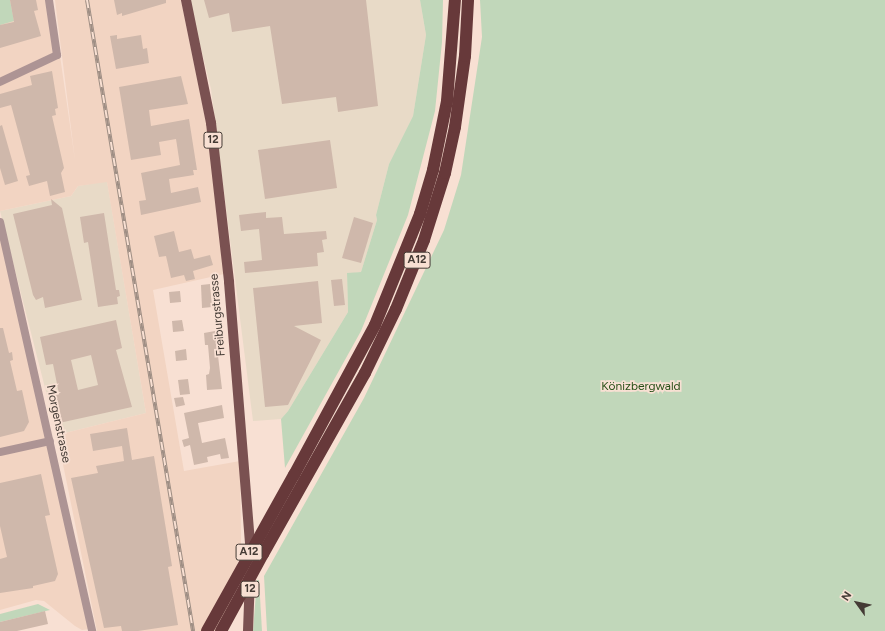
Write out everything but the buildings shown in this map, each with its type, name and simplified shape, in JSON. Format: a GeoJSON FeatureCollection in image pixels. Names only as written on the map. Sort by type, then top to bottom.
{"type":"FeatureCollection","features":[{"type":"Feature","properties":{"kind":"highway","name":"A12"},"geometry":{"type":"LineString","coordinates":[[207,631],[375,325],[418,221],[433,170],[446,109],[453,54],[455,0]]}},
{"type":"Feature","properties":{"kind":"highway","name":"A12"},"geometry":{"type":"LineString","coordinates":[[221,631],[379,344],[427,233],[445,173],[457,119],[465,56],[468,0]]}},
{"type":"Feature","properties":{"kind":"main road","name":"Freiburgstrasse"},"geometry":{"type":"LineString","coordinates":[[186,0],[209,106],[229,287],[251,547],[248,631]]}},
{"type":"Feature","properties":{"kind":"street"},"geometry":{"type":"LineString","coordinates":[[0,82],[57,55],[49,0]]}},
{"type":"Feature","properties":{"kind":"street","name":"Morgenstrasse"},"geometry":{"type":"LineString","coordinates":[[0,222],[92,631]]}},
{"type":"Feature","properties":{"kind":"street"},"geometry":{"type":"LineString","coordinates":[[0,452],[50,441]]}},
{"type":"Feature","properties":{"kind":"shaded area"},"geometry":{"type":"Polygon","coordinates":[[[0,0],[52,0],[75,160],[55,0],[181,0],[208,132],[224,274],[153,290],[184,471],[240,461],[241,543],[226,631],[97,631],[57,435],[146,413],[107,182],[78,186],[71,196],[0,211],[0,0]]]}},
{"type":"Feature","properties":{"kind":"shaded area"},"geometry":{"type":"Polygon","coordinates":[[[189,0],[420,0],[426,35],[413,116],[389,164],[376,215],[377,220],[361,272],[347,274],[348,312],[288,411],[281,419],[253,421],[211,89],[189,0]]]}},
{"type":"Feature","properties":{"kind":"shaded area"},"geometry":{"type":"Polygon","coordinates":[[[107,181],[146,413],[57,435],[0,211],[71,196],[78,186],[107,181]]]}},
{"type":"Feature","properties":{"kind":"shaded area"},"geometry":{"type":"Polygon","coordinates":[[[0,233],[90,629],[82,630],[75,626],[44,601],[36,600],[0,610],[0,233]]]}},
{"type":"Feature","properties":{"kind":"green space"},"geometry":{"type":"Polygon","coordinates":[[[0,0],[10,0],[14,21],[0,25],[0,0]]]}},
{"type":"Feature","properties":{"kind":"green space"},"geometry":{"type":"Polygon","coordinates":[[[420,0],[443,0],[442,42],[435,111],[408,215],[361,331],[285,468],[281,419],[288,411],[348,312],[347,273],[361,272],[377,220],[376,215],[389,164],[413,116],[426,35],[420,0]]]}},
{"type":"Feature","properties":{"kind":"green space","name":"Könizbergwald"},"geometry":{"type":"Polygon","coordinates":[[[480,0],[885,0],[885,631],[267,631],[264,576],[364,398],[444,230],[461,175],[482,37],[480,0]]]}},
{"type":"Feature","properties":{"kind":"green space"},"geometry":{"type":"Polygon","coordinates":[[[257,580],[259,580],[262,631],[253,631],[257,580]]]}},
{"type":"Feature","properties":{"kind":"green space"},"geometry":{"type":"Polygon","coordinates":[[[38,604],[50,610],[0,622],[0,614],[38,604]]]}},
{"type":"Feature","properties":{"kind":"railway"},"geometry":{"type":"LineString","coordinates":[[87,0],[193,631]]}}]}
